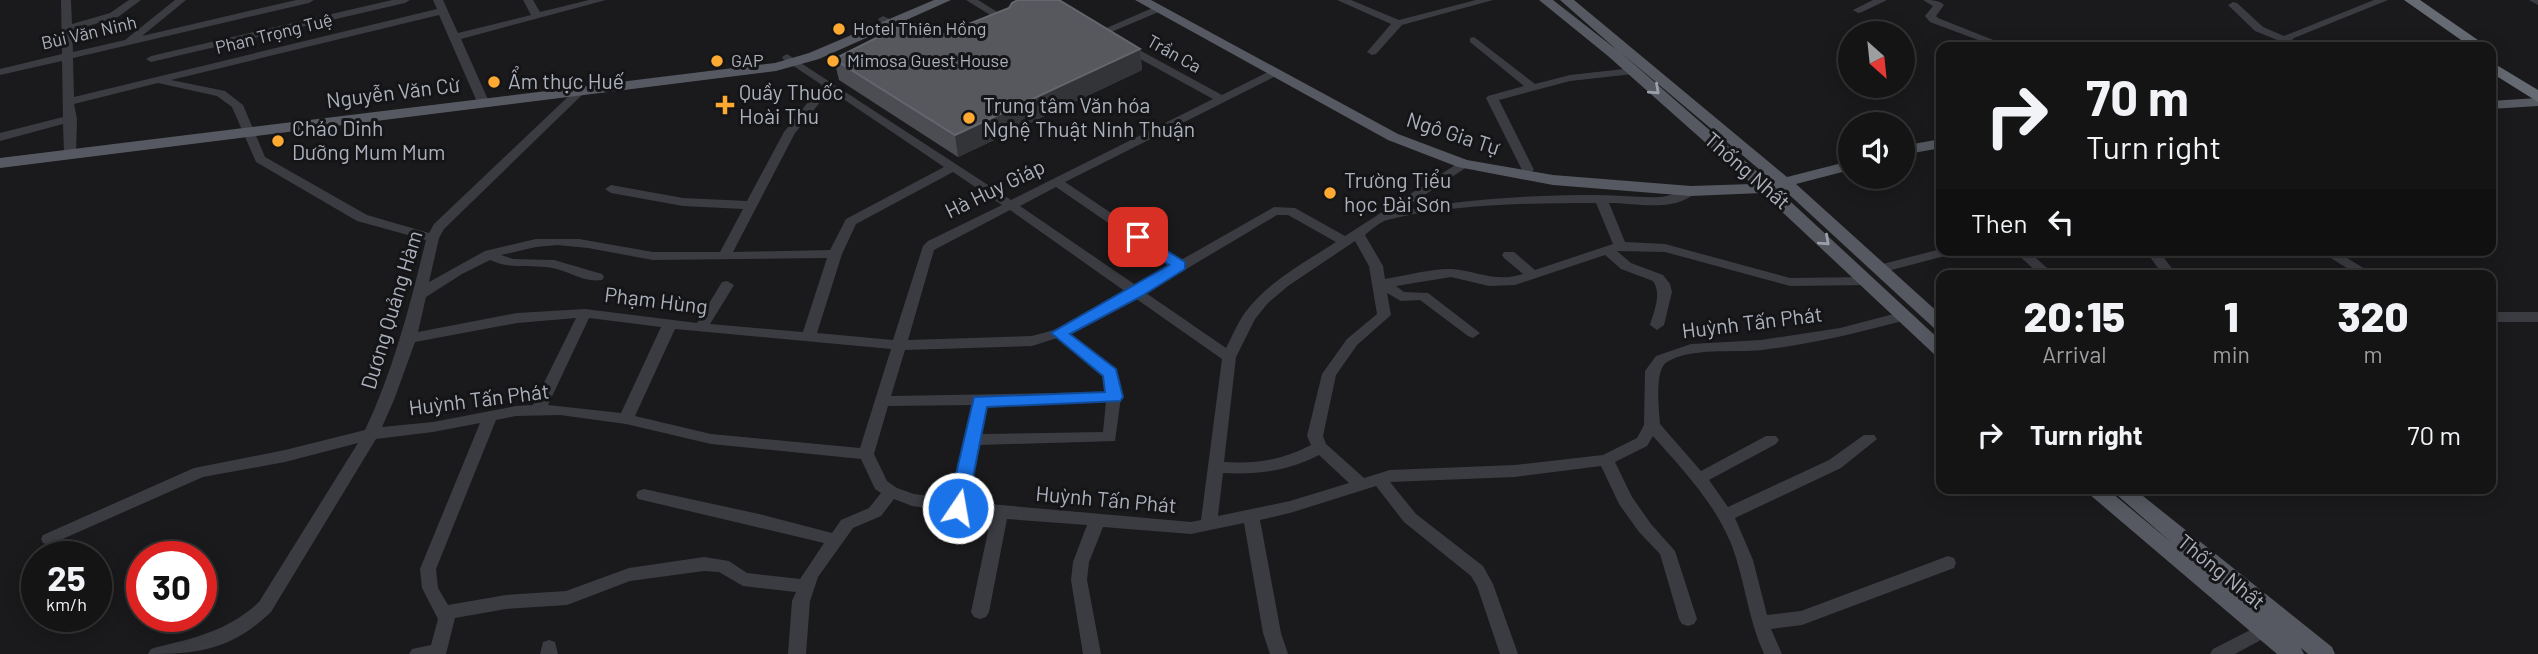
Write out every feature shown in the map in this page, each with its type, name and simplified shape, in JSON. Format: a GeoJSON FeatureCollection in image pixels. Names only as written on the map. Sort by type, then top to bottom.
{"type":"FeatureCollection","features":[{"type":"Feature","properties":{"kind":"highway"},"geometry":{"type":"LineString","coordinates":[[2396,0],[2458,42]]}},
{"type":"Feature","properties":{"kind":"highway"},"geometry":{"type":"LineString","coordinates":[[2411,0],[2474,42]]}},
{"type":"Feature","properties":{"kind":"highway"},"geometry":{"type":"LineString","coordinates":[[2496,58],[2537,93]]}},
{"type":"Feature","properties":{"kind":"highway"},"geometry":{"type":"LineString","coordinates":[[2496,69],[2537,93]]}},
{"type":"Feature","properties":{"kind":"main road","name":"Nguyễn Văn Cừ"},"geometry":{"type":"LineString","coordinates":[[887,21],[929,0]]}},
{"type":"Feature","properties":{"kind":"main road","name":"Nguyễn Văn Cừ"},"geometry":{"type":"LineString","coordinates":[[0,161],[791,60],[946,0]]}},
{"type":"Feature","properties":{"kind":"main road","name":"Ngô Gia Tự"},"geometry":{"type":"LineString","coordinates":[[1141,0],[1160,5],[1413,146],[1553,180],[1691,191],[1760,183]]}},
{"type":"Feature","properties":{"kind":"main road","name":"Thống Nhất"},"geometry":{"type":"LineString","coordinates":[[1545,0],[1613,53],[1760,183],[1936,346]]}},
{"type":"Feature","properties":{"kind":"main road","name":"Thống Nhất"},"geometry":{"type":"LineString","coordinates":[[1572,1],[1779,178],[1936,320]]}},
{"type":"Feature","properties":{"kind":"main road"},"geometry":{"type":"LineString","coordinates":[[1613,53],[1630,50]]}},
{"type":"Feature","properties":{"kind":"main road"},"geometry":{"type":"LineString","coordinates":[[2496,94],[2537,93]]}},
{"type":"Feature","properties":{"kind":"main road"},"geometry":{"type":"LineString","coordinates":[[2496,103],[2537,93]]}},
{"type":"Feature","properties":{"kind":"main road"},"geometry":{"type":"LineString","coordinates":[[1915,137],[1936,133]]}},
{"type":"Feature","properties":{"kind":"main road"},"geometry":{"type":"LineString","coordinates":[[1915,148],[1936,144]]}},
{"type":"Feature","properties":{"kind":"main road"},"geometry":{"type":"LineString","coordinates":[[1760,183],[1838,158]]}},
{"type":"Feature","properties":{"kind":"main road","name":"Ngô Gia Tự"},"geometry":{"type":"LineString","coordinates":[[1468,161],[1528,170],[1656,182],[1760,183]]}},
{"type":"Feature","properties":{"kind":"main road"},"geometry":{"type":"LineString","coordinates":[[1779,178],[1838,167]]}},
{"type":"Feature","properties":{"kind":"main road"},"geometry":{"type":"LineString","coordinates":[[1906,316],[1925,310]]}},
{"type":"Feature","properties":{"kind":"main road","name":"Thống Nhất"},"geometry":{"type":"LineString","coordinates":[[2103,494],[2133,511],[2324,654]]}},
{"type":"Feature","properties":{"kind":"main road","name":"Thống Nhất"},"geometry":{"type":"LineString","coordinates":[[2123,494],[2133,511],[2293,654]]}},
{"type":"Feature","properties":{"kind":"street"},"geometry":{"type":"LineString","coordinates":[[66,0],[71,101],[70,150]]}},
{"type":"Feature","properties":{"kind":"street"},"geometry":{"type":"LineString","coordinates":[[68,29],[114,15],[136,0]]}},
{"type":"Feature","properties":{"kind":"street"},"geometry":{"type":"LineString","coordinates":[[126,43],[181,0]]}},
{"type":"Feature","properties":{"kind":"street","name":"Bùi Văn Ninh"},"geometry":{"type":"LineString","coordinates":[[0,72],[309,0]]}},
{"type":"Feature","properties":{"kind":"street"},"geometry":{"type":"LineString","coordinates":[[151,60],[404,0]]}},
{"type":"Feature","properties":{"kind":"street"},"geometry":{"type":"LineString","coordinates":[[528,0],[537,16]]}},
{"type":"Feature","properties":{"kind":"street"},"geometry":{"type":"LineString","coordinates":[[971,0],[1007,21]]}},
{"type":"Feature","properties":{"kind":"street"},"geometry":{"type":"LineString","coordinates":[[1342,0],[1398,23]]}},
{"type":"Feature","properties":{"kind":"street"},"geometry":{"type":"LineString","coordinates":[[1372,52],[1398,23],[1488,0]]}},
{"type":"Feature","properties":{"kind":"street"},"geometry":{"type":"LineString","coordinates":[[1858,10],[1882,0]]}},
{"type":"Feature","properties":{"kind":"street"},"geometry":{"type":"LineString","coordinates":[[1928,0],[1939,5],[1931,19],[1993,42]]}},
{"type":"Feature","properties":{"kind":"street"},"geometry":{"type":"LineString","coordinates":[[2293,42],[2383,0]]}},
{"type":"Feature","properties":{"kind":"street"},"geometry":{"type":"LineString","coordinates":[[456,37],[595,1]]}},
{"type":"Feature","properties":{"kind":"street"},"geometry":{"type":"LineString","coordinates":[[441,5],[483,101]]}},
{"type":"Feature","properties":{"kind":"street","name":"Phan Trọng Tuệ"},"geometry":{"type":"LineString","coordinates":[[71,101],[441,5]]}},
{"type":"Feature","properties":{"kind":"street"},"geometry":{"type":"LineString","coordinates":[[1100,33],[1160,5]]}},
{"type":"Feature","properties":{"kind":"street"},"geometry":{"type":"LineString","coordinates":[[2233,5],[2259,29],[2285,42]]}},
{"type":"Feature","properties":{"kind":"street"},"geometry":{"type":"LineString","coordinates":[[995,26],[1020,15]]}},
{"type":"Feature","properties":{"kind":"street"},"geometry":{"type":"LineString","coordinates":[[887,21],[923,38]]}},
{"type":"Feature","properties":{"kind":"street","name":"Trần Ca"},"geometry":{"type":"LineString","coordinates":[[1089,27],[1223,100]]}},
{"type":"Feature","properties":{"kind":"street"},"geometry":{"type":"LineString","coordinates":[[148,38],[155,81],[221,93],[237,105],[260,159],[362,219],[433,238]]}},
{"type":"Feature","properties":{"kind":"street"},"geometry":{"type":"LineString","coordinates":[[1474,40],[1531,86]]}},
{"type":"Feature","properties":{"kind":"street"},"geometry":{"type":"LineString","coordinates":[[791,60],[1009,204],[1229,357]]}},
{"type":"Feature","properties":{"kind":"street","name":"Hà Huy Giáp"},"geometry":{"type":"LineString","coordinates":[[866,454],[928,249],[943,237],[1280,71]]}},
{"type":"Feature","properties":{"kind":"street"},"geometry":{"type":"LineString","coordinates":[[1528,170],[1492,98],[1531,86],[1583,76],[1633,71]]}},
{"type":"Feature","properties":{"kind":"street"},"geometry":{"type":"LineString","coordinates":[[725,254],[749,205],[799,118],[829,84]]}},
{"type":"Feature","properties":{"kind":"street","name":"Dương Quảng Hàm"},"geometry":{"type":"LineString","coordinates":[[157,654],[225,637],[254,619],[265,607],[371,434],[387,400],[409,338],[433,238],[455,208],[579,89]]}},
{"type":"Feature","properties":{"kind":"street"},"geometry":{"type":"LineString","coordinates":[[0,137],[71,119]]}},
{"type":"Feature","properties":{"kind":"street"},"geometry":{"type":"LineString","coordinates":[[1209,524],[1229,357],[1242,328],[1263,300],[1468,161]]}},
{"type":"Feature","properties":{"kind":"street"},"geometry":{"type":"LineString","coordinates":[[809,337],[835,254],[851,222],[953,167]]}},
{"type":"Feature","properties":{"kind":"street"},"geometry":{"type":"LineString","coordinates":[[1055,181],[1180,265]]}},
{"type":"Feature","properties":{"kind":"street"},"geometry":{"type":"LineString","coordinates":[[611,189],[683,202],[749,205]]}},
{"type":"Feature","properties":{"kind":"street"},"geometry":{"type":"LineString","coordinates":[[1382,219],[1466,203],[1671,199],[1691,191]]}},
{"type":"Feature","properties":{"kind":"street"},"geometry":{"type":"LineString","coordinates":[[1601,199],[1614,248],[1626,266],[1661,281],[1665,292],[1657,325]]}},
{"type":"Feature","properties":{"kind":"street","name":"Phạm Hùng"},"geometry":{"type":"LineString","coordinates":[[409,338],[504,320],[585,313],[701,328],[899,345],[1032,341],[1059,333],[1137,292],[1280,209],[1291,211],[1351,238]]}},
{"type":"Feature","properties":{"kind":"street"},"geometry":{"type":"LineString","coordinates":[[1351,238],[1373,257],[1381,283],[1384,315],[1352,342],[1329,374],[1315,436],[1320,447],[1360,484]]}},
{"type":"Feature","properties":{"kind":"street"},"geometry":{"type":"LineString","coordinates":[[421,294],[464,264],[490,254],[526,245],[565,241],[632,254],[835,254]]}},
{"type":"Feature","properties":{"kind":"street"},"geometry":{"type":"LineString","coordinates":[[1381,283],[1459,273],[1498,283],[1533,275],[1614,248],[1665,248],[1790,282],[1868,281]]}},
{"type":"Feature","properties":{"kind":"street"},"geometry":{"type":"LineString","coordinates":[[490,254],[505,262],[553,264],[576,274],[597,276]]}},
{"type":"Feature","properties":{"kind":"street"},"geometry":{"type":"LineString","coordinates":[[1880,269],[1936,254]]}},
{"type":"Feature","properties":{"kind":"street"},"geometry":{"type":"LineString","coordinates":[[1508,255],[1533,275]]}},
{"type":"Feature","properties":{"kind":"street"},"geometry":{"type":"LineString","coordinates":[[2026,256],[2042,270]]}},
{"type":"Feature","properties":{"kind":"street"},"geometry":{"type":"LineString","coordinates":[[2156,256],[2166,270]]}},
{"type":"Feature","properties":{"kind":"street"},"geometry":{"type":"LineString","coordinates":[[2335,256],[2359,270]]}},
{"type":"Feature","properties":{"kind":"street"},"geometry":{"type":"LineString","coordinates":[[1381,283],[1401,297],[1423,296],[1473,334]]}},
{"type":"Feature","properties":{"kind":"street"},"geometry":{"type":"LineString","coordinates":[[701,328],[726,285]]}},
{"type":"Feature","properties":{"kind":"street"},"geometry":{"type":"LineString","coordinates":[[538,410],[585,313]]}},
{"type":"Feature","properties":{"kind":"street","name":"Huỳnh Tấn Phát"},"geometry":{"type":"LineString","coordinates":[[891,492],[958,508],[1173,528],[1251,517],[1360,484],[1406,474],[1515,471],[1606,460],[1642,442],[1652,425],[1653,371],[1661,359],[1673,353],[1801,340],[1906,316]]}},
{"type":"Feature","properties":{"kind":"street"},"geometry":{"type":"LineString","coordinates":[[2496,317],[2538,317]]}},
{"type":"Feature","properties":{"kind":"street"},"geometry":{"type":"LineString","coordinates":[[626,419],[670,324]]}},
{"type":"Feature","properties":{"kind":"street"},"geometry":{"type":"LineString","coordinates":[[972,440],[1110,437],[1114,397],[1110,373],[1059,333]]}},
{"type":"Feature","properties":{"kind":"street"},"geometry":{"type":"LineString","coordinates":[[881,401],[1114,397]]}},
{"type":"Feature","properties":{"kind":"street"},"geometry":{"type":"LineString","coordinates":[[958,508],[980,401]]}},
{"type":"Feature","properties":{"kind":"street","name":"Huỳnh Tấn Phát"},"geometry":{"type":"LineString","coordinates":[[49,539],[189,476],[371,434],[538,410],[560,410],[626,419],[711,439],[866,454]]}},
{"type":"Feature","properties":{"kind":"street"},"geometry":{"type":"LineString","coordinates":[[418,654],[437,653],[445,630],[445,613],[430,588],[428,569],[491,415]]}},
{"type":"Feature","properties":{"kind":"street"},"geometry":{"type":"LineString","coordinates":[[1652,425],[1726,515],[1741,547],[1759,623],[1773,654]]}},
{"type":"Feature","properties":{"kind":"street"},"geometry":{"type":"LineString","coordinates":[[1726,515],[1826,469],[1869,439]]}},
{"type":"Feature","properties":{"kind":"street"},"geometry":{"type":"LineString","coordinates":[[1699,479],[1771,440]]}},
{"type":"Feature","properties":{"kind":"street"},"geometry":{"type":"LineString","coordinates":[[1215,467],[1248,469],[1282,466],[1320,447]]}},
{"type":"Feature","properties":{"kind":"street"},"geometry":{"type":"LineString","coordinates":[[797,654],[799,616],[805,586],[847,524],[879,509],[891,492],[876,479],[866,454]]}},
{"type":"Feature","properties":{"kind":"street"},"geometry":{"type":"LineString","coordinates":[[1606,460],[1625,500],[1644,528],[1667,551],[1688,619]]}},
{"type":"Feature","properties":{"kind":"street"},"geometry":{"type":"LineString","coordinates":[[1379,479],[1410,518],[1477,571],[1485,584],[1509,654]]}},
{"type":"Feature","properties":{"kind":"street"},"geometry":{"type":"LineString","coordinates":[[643,495],[759,520],[835,540]]}},
{"type":"Feature","properties":{"kind":"street"},"geometry":{"type":"LineString","coordinates":[[980,612],[1000,512]]}},
{"type":"Feature","properties":{"kind":"street"},"geometry":{"type":"LineString","coordinates":[[1251,517],[1272,632],[1279,654]]}},
{"type":"Feature","properties":{"kind":"street"},"geometry":{"type":"LineString","coordinates":[[1092,654],[1079,580],[1081,562],[1097,522]]}},
{"type":"Feature","properties":{"kind":"street"},"geometry":{"type":"LineString","coordinates":[[1759,623],[1802,618],[1948,563]]}},
{"type":"Feature","properties":{"kind":"street"},"geometry":{"type":"LineString","coordinates":[[445,613],[506,602],[560,599],[629,575],[704,564],[723,566],[743,579],[805,586]]}},
{"type":"Feature","properties":{"kind":"street"},"geometry":{"type":"LineString","coordinates":[[2219,654],[2264,630]]}},
{"type":"Feature","properties":{"kind":"building","name":"Trung tâm Văn hóa Nghệ Thuật Ninh Thuận"},"geometry":{"type":"Polygon","coordinates":[[[1018,0],[1059,0],[1140,49],[955,135],[834,59],[908,22],[944,34],[1009,8],[1018,0]]]}},
{"type":"Feature","properties":{"kind":"place","name":"Hotel Thiên Hồng"},"geometry":{"type":"Point","coordinates":[839,29]}},
{"type":"Feature","properties":{"kind":"place","name":"GAP"},"geometry":{"type":"Point","coordinates":[717,61]}},
{"type":"Feature","properties":{"kind":"place","name":"Mimosa Guest House"},"geometry":{"type":"Point","coordinates":[833,61]}},
{"type":"Feature","properties":{"kind":"place","name":"Ẩm thực Huế"},"geometry":{"type":"Point","coordinates":[494,82]}},
{"type":"Feature","properties":{"kind":"place","name":"Quầy Thuốc Hoài Thu"},"geometry":{"type":"Point","coordinates":[725,105]}},
{"type":"Feature","properties":{"kind":"place","name":"Trung tâm Văn hóa Nghệ Thuật Ninh Thuận"},"geometry":{"type":"Point","coordinates":[969,118]}},
{"type":"Feature","properties":{"kind":"place","name":"Cháo Dinh Dưỡng Mum Mum"},"geometry":{"type":"Point","coordinates":[278,141]}},
{"type":"Feature","properties":{"kind":"place","name":"Trường Tiểu học Đài Sơn"},"geometry":{"type":"Point","coordinates":[1330,193]}},
{"type":"Feature","properties":{"kind":"route"},"geometry":{"type":"LineString","coordinates":[[958,508],[980,401],[1114,397],[1114,383],[1110,373],[1059,333],[1137,292],[1180,265],[1138,237]]}}]}
